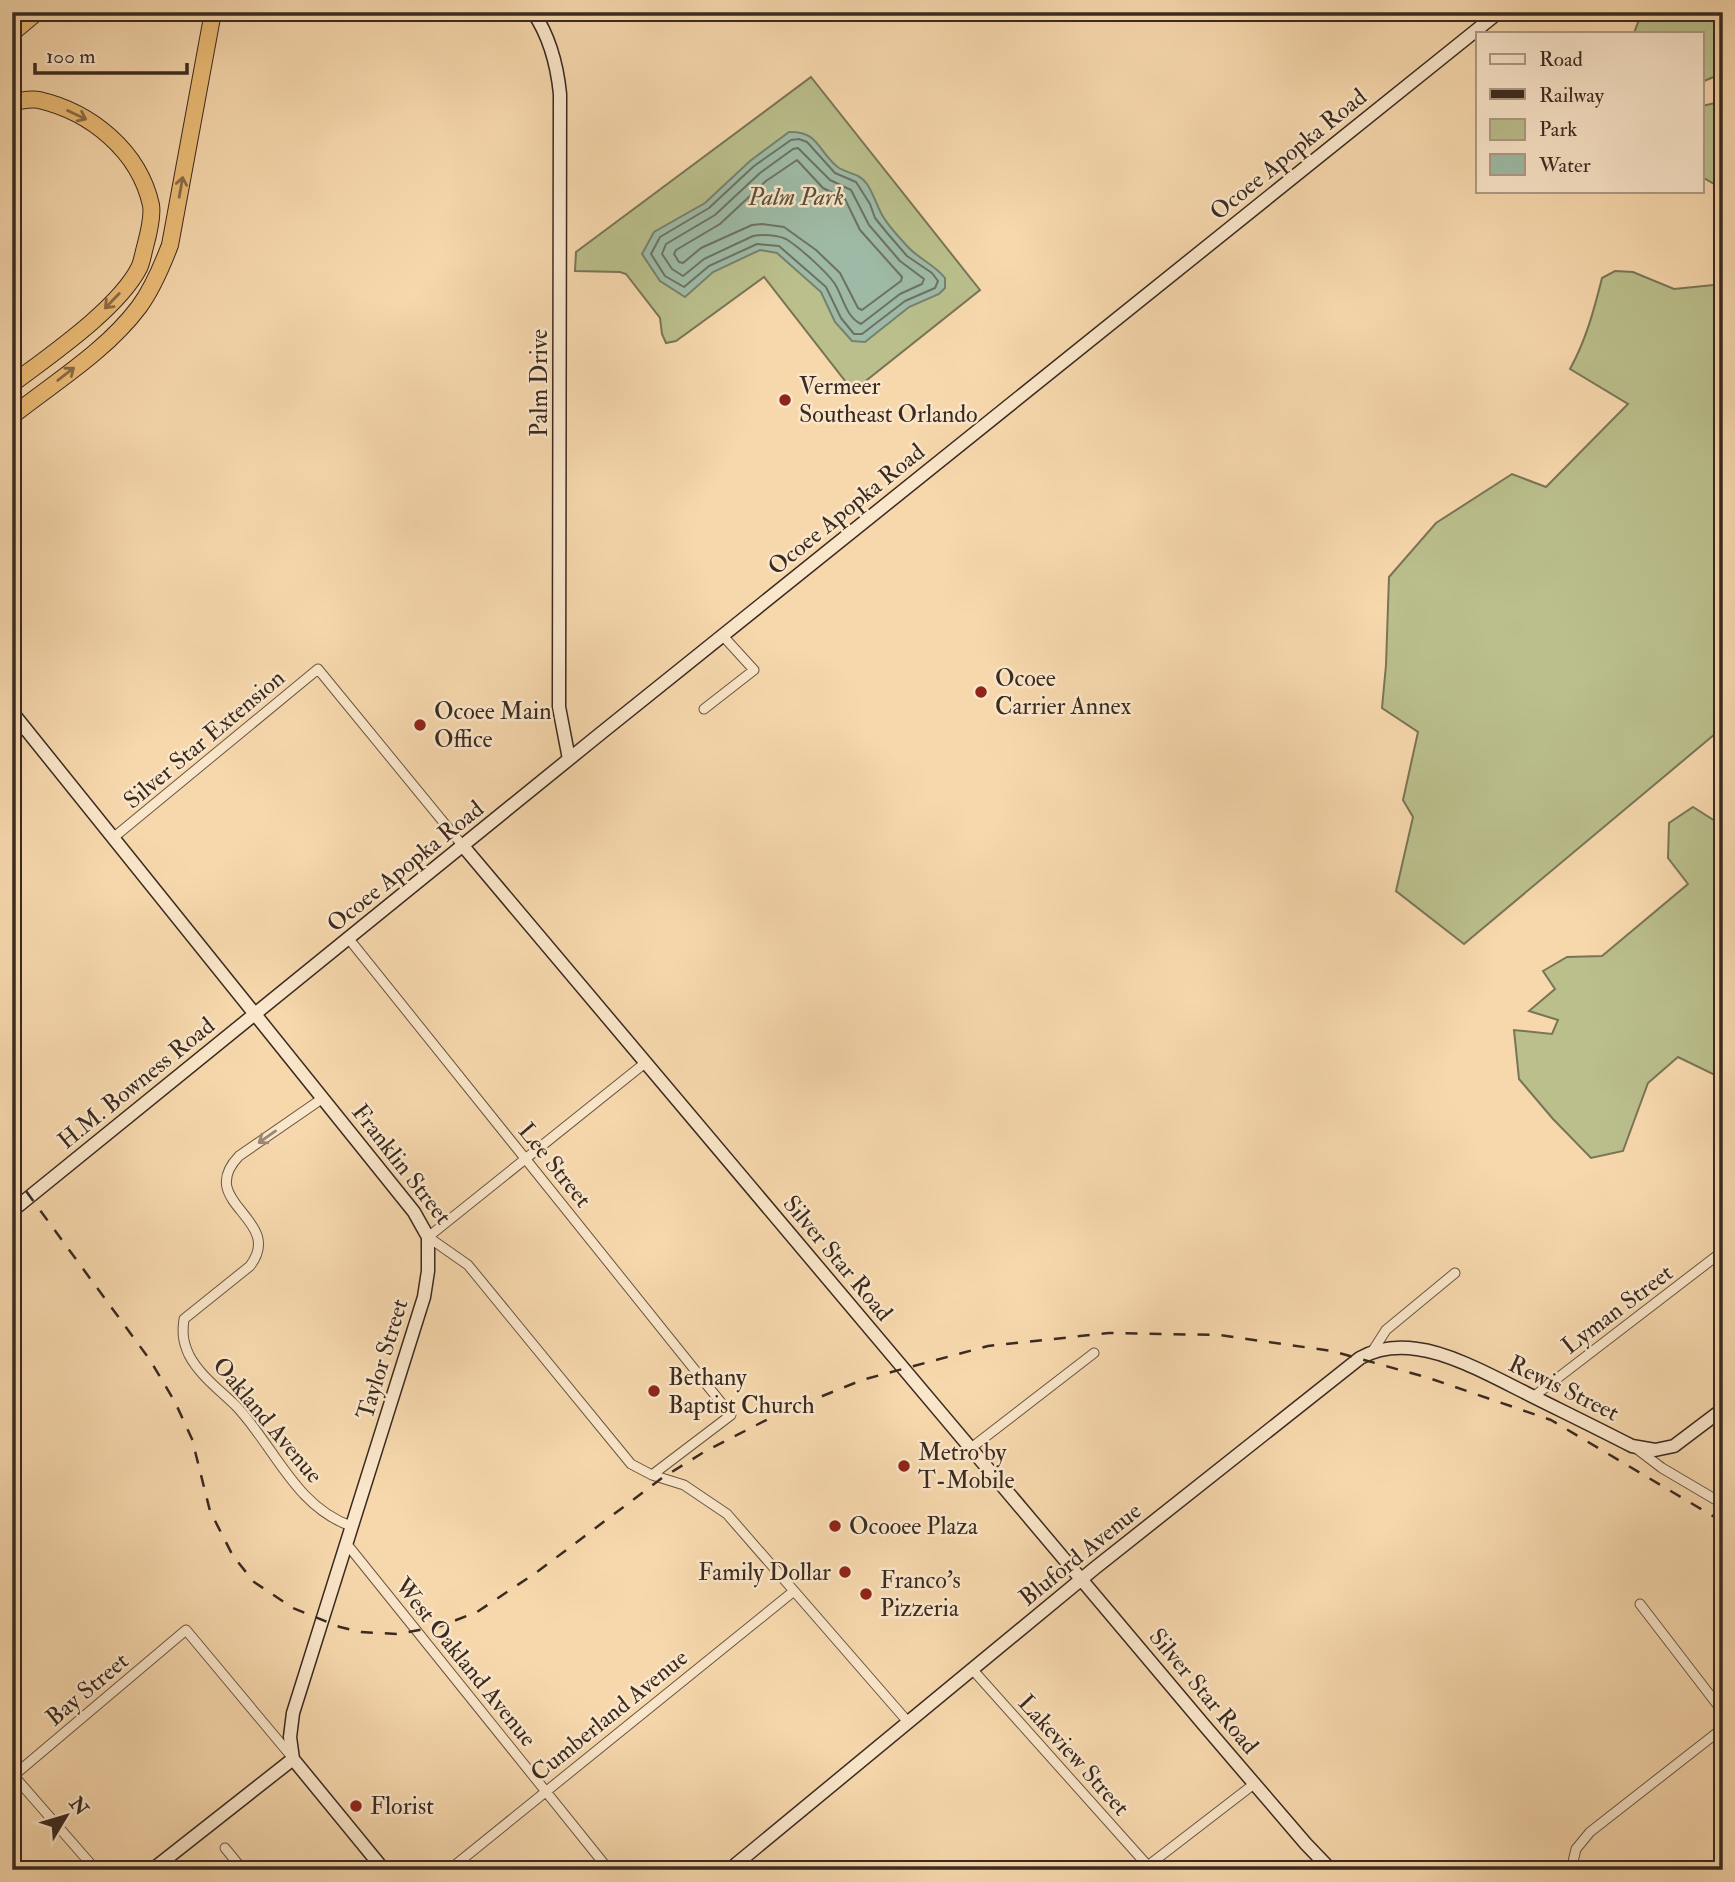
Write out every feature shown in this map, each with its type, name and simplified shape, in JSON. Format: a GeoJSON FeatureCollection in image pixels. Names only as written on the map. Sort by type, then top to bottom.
{"type":"FeatureCollection","features":[{"type":"Feature","properties":{"kind":"highway"},"geometry":{"type":"LineString","coordinates":[[12,33],[37,12]]}},
{"type":"Feature","properties":{"kind":"highway"},"geometry":{"type":"LineString","coordinates":[[12,416],[115,335],[139,306],[157,278],[170,245],[213,12]]}},
{"type":"Feature","properties":{"kind":"highway"},"geometry":{"type":"LineString","coordinates":[[12,102],[37,99],[82,116],[122,146],[138,173],[151,206],[147,239],[139,267],[121,292],[100,313],[12,383]]}},
{"type":"Feature","properties":{"kind":"main road","name":"Ocoee Apopka Road"},"geometry":{"type":"LineString","coordinates":[[254,1015],[1499,12]]}},
{"type":"Feature","properties":{"kind":"main road","name":"Palm Drive"},"geometry":{"type":"LineString","coordinates":[[536,14],[552,49],[558,70],[560,94],[559,707],[569,759]]}},
{"type":"Feature","properties":{"kind":"main road","name":"Franklin Street"},"geometry":{"type":"LineString","coordinates":[[12,712],[414,1212],[428,1237]]}},
{"type":"Feature","properties":{"kind":"main road","name":"Silver Star Road"},"geometry":{"type":"LineString","coordinates":[[463,846],[1254,1784],[1331,1870]]}},
{"type":"Feature","properties":{"kind":"main road","name":"H.M. Bowness Road"},"geometry":{"type":"LineString","coordinates":[[12,1211],[254,1015]]}},
{"type":"Feature","properties":{"kind":"main road","name":"Taylor Street"},"geometry":{"type":"LineString","coordinates":[[295,1762],[290,1737],[293,1713],[424,1297],[428,1271],[428,1237]]}},
{"type":"Feature","properties":{"kind":"main road","name":"Rewis Street"},"geometry":{"type":"LineString","coordinates":[[1372,1352],[1392,1348],[1419,1349],[1484,1372],[1632,1446]]}},
{"type":"Feature","properties":{"kind":"main road","name":"Bluford Avenue"},"geometry":{"type":"LineString","coordinates":[[729,1870],[1082,1579],[1360,1358],[1372,1352]]}},
{"type":"Feature","properties":{"kind":"main road"},"geometry":{"type":"LineString","coordinates":[[1632,1446],[1655,1450],[1674,1446],[1723,1409]]}},
{"type":"Feature","properties":{"kind":"main road"},"geometry":{"type":"LineString","coordinates":[[152,1870],[295,1762],[384,1870]]}},
{"type":"Feature","properties":{"kind":"street"},"geometry":{"type":"LineString","coordinates":[[704,709],[754,670],[723,636]]}},
{"type":"Feature","properties":{"kind":"street","name":"Silver Star Extension"},"geometry":{"type":"LineString","coordinates":[[113,838],[318,669]]}},
{"type":"Feature","properties":{"kind":"street","name":"Silver Star Road"},"geometry":{"type":"LineString","coordinates":[[318,669],[463,846]]}},
{"type":"Feature","properties":{"kind":"street","name":"Lee Street"},"geometry":{"type":"LineString","coordinates":[[349,939],[731,1415],[652,1475]]}},
{"type":"Feature","properties":{"kind":"street"},"geometry":{"type":"LineString","coordinates":[[428,1237],[645,1063]]}},
{"type":"Feature","properties":{"kind":"street","name":"Oakland Avenue"},"geometry":{"type":"LineString","coordinates":[[323,1098],[239,1156],[230,1166],[225,1177],[226,1187],[256,1232],[259,1247],[256,1258],[250,1266],[184,1319],[182,1338],[190,1357],[204,1376],[238,1409],[302,1493],[320,1511],[351,1526]]}},
{"type":"Feature","properties":{"kind":"street","name":"Franklin Street"},"geometry":{"type":"LineString","coordinates":[[428,1237],[468,1265],[631,1464],[652,1475],[684,1485],[727,1514],[908,1722]]}},
{"type":"Feature","properties":{"kind":"street","name":"Lyman Street"},"geometry":{"type":"LineString","coordinates":[[1533,1396],[1723,1251]]}},
{"type":"Feature","properties":{"kind":"street","name":"Bluford Avenue"},"geometry":{"type":"LineString","coordinates":[[1372,1352],[1386,1329],[1455,1273]]}},
{"type":"Feature","properties":{"kind":"street"},"geometry":{"type":"LineString","coordinates":[[971,1448],[1094,1353]]}},
{"type":"Feature","properties":{"kind":"street","name":"Rewis Street"},"geometry":{"type":"LineString","coordinates":[[1632,1446],[1662,1468],[1723,1504]]}},
{"type":"Feature","properties":{"kind":"street","name":"West Oakland Avenue"},"geometry":{"type":"LineString","coordinates":[[346,1543],[609,1870]]}},
{"type":"Feature","properties":{"kind":"street","name":"Cumberland Avenue"},"geometry":{"type":"LineString","coordinates":[[449,1870],[794,1591]]}},
{"type":"Feature","properties":{"kind":"street"},"geometry":{"type":"LineString","coordinates":[[1640,1604],[1723,1712]]}},
{"type":"Feature","properties":{"kind":"street","name":"Bay Street"},"geometry":{"type":"LineString","coordinates":[[13,1776],[186,1630],[295,1762]]}},
{"type":"Feature","properties":{"kind":"street","name":"Lakeview Street"},"geometry":{"type":"LineString","coordinates":[[972,1669],[1146,1868]]}},
{"type":"Feature","properties":{"kind":"street"},"geometry":{"type":"LineString","coordinates":[[1571,1870],[1576,1849],[1590,1832],[1723,1728]]}},
{"type":"Feature","properties":{"kind":"street"},"geometry":{"type":"LineString","coordinates":[[13,1776],[96,1870]]}},
{"type":"Feature","properties":{"kind":"street"},"geometry":{"type":"LineString","coordinates":[[1146,1868],[1254,1784]]}},
{"type":"Feature","properties":{"kind":"street"},"geometry":{"type":"LineString","coordinates":[[225,1848],[243,1870]]}},
{"type":"Feature","properties":{"kind":"green space"},"geometry":{"type":"Polygon","coordinates":[[[1642,12],[1713,12],[1723,28],[1723,73],[1704,81],[1704,32],[1634,32],[1642,12]]]}},
{"type":"Feature","properties":{"kind":"green space","name":"Palm Park"},"geometry":{"type":"Polygon","coordinates":[[[811,77],[980,290],[853,391],[764,277],[676,341],[666,343],[660,318],[626,274],[575,271],[576,252],[811,77]]]}},
{"type":"Feature","properties":{"kind":"green space"},"geometry":{"type":"Polygon","coordinates":[[[1723,101],[1723,189],[1704,178],[1704,106],[1723,101]]]}},
{"type":"Feature","properties":{"kind":"green space"},"geometry":{"type":"Polygon","coordinates":[[[1615,271],[1633,272],[1674,289],[1723,284],[1723,747],[1715,734],[1464,944],[1396,891],[1413,817],[1403,800],[1418,732],[1382,708],[1389,577],[1436,523],[1512,474],[1546,487],[1628,404],[1570,369],[1585,336],[1602,278],[1615,271]]]}},
{"type":"Feature","properties":{"kind":"green space"},"geometry":{"type":"Polygon","coordinates":[[[1693,807],[1723,826],[1723,1079],[1678,1057],[1648,1083],[1623,1151],[1591,1158],[1519,1079],[1514,1030],[1552,1034],[1558,1020],[1529,1011],[1555,989],[1543,971],[1567,957],[1602,956],[1688,884],[1668,858],[1669,823],[1693,807]]]}},
{"type":"Feature","properties":{"kind":"water"},"geometry":{"type":"Polygon","coordinates":[[[789,132],[807,135],[839,168],[864,180],[893,231],[945,278],[945,288],[939,294],[909,307],[865,342],[852,341],[835,322],[821,292],[777,253],[760,250],[713,272],[685,297],[660,281],[642,254],[654,232],[705,203],[750,161],[789,132]]]}},
{"type":"Feature","properties":{"kind":"railway"},"geometry":{"type":"LineString","coordinates":[[12,1172],[150,1360],[175,1402],[192,1439],[210,1511],[233,1556],[254,1582],[293,1608],[340,1627],[361,1632],[398,1634],[441,1626],[477,1612],[537,1572],[662,1478],[704,1452],[778,1414],[862,1380],[988,1346],[1109,1333],[1219,1335],[1332,1351],[1429,1378],[1551,1420],[1723,1522]]}},
{"type":"Feature","properties":{"kind":"place","name":"Vermeer Southeast Orlando"},"geometry":{"type":"Point","coordinates":[785,400]}},
{"type":"Feature","properties":{"kind":"place","name":"Ocoee Carrier Annex"},"geometry":{"type":"Point","coordinates":[981,692]}},
{"type":"Feature","properties":{"kind":"place","name":"Ocoee Main Office"},"geometry":{"type":"Point","coordinates":[420,725]}},
{"type":"Feature","properties":{"kind":"place","name":"Bethany Baptist Church"},"geometry":{"type":"Point","coordinates":[654,1391]}},
{"type":"Feature","properties":{"kind":"place","name":"Metro by T-Mobile"},"geometry":{"type":"Point","coordinates":[904,1466]}},
{"type":"Feature","properties":{"kind":"place","name":"Ocooee Plaza"},"geometry":{"type":"Point","coordinates":[835,1526]}},
{"type":"Feature","properties":{"kind":"place","name":"Family Dollar"},"geometry":{"type":"Point","coordinates":[845,1572]}},
{"type":"Feature","properties":{"kind":"place","name":"Franco's Pizzeria"},"geometry":{"type":"Point","coordinates":[866,1594]}},
{"type":"Feature","properties":{"kind":"place","name":"Florist"},"geometry":{"type":"Point","coordinates":[356,1806]}}]}
